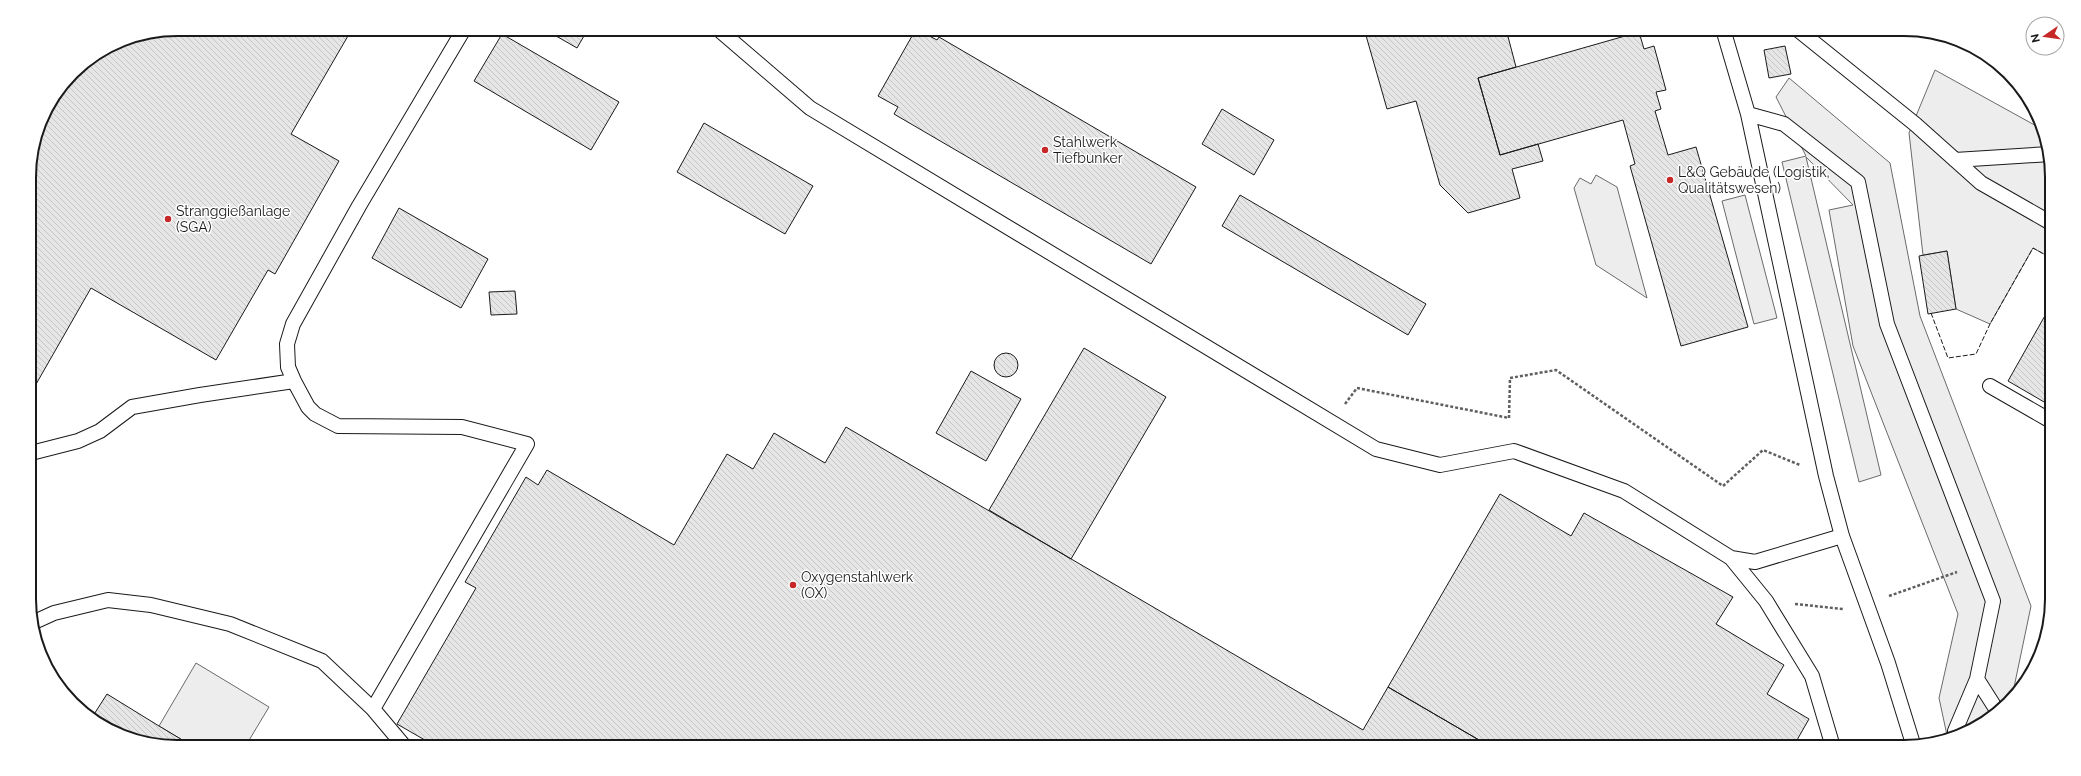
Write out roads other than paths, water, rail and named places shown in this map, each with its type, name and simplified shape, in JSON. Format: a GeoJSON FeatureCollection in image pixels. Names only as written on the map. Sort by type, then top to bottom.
{"type":"FeatureCollection","features":[{"type":"Feature","properties":{"kind":"lane"},"geometry":{"type":"LineString","coordinates":[[373,709],[527,444],[462,427],[338,426],[315,414],[308,407],[288,367],[287,344],[293,324],[359,206],[460,36]]}},
{"type":"Feature","properties":{"kind":"lane"},"geometry":{"type":"LineString","coordinates":[[726,36],[810,108],[1376,449],[1440,464],[1514,451],[1624,491],[1731,558],[1766,601],[1812,676],[1831,740]]}},
{"type":"Feature","properties":{"kind":"lane"},"geometry":{"type":"LineString","coordinates":[[1725,36],[1748,114],[1826,476],[1842,536],[1888,663],[1912,740]]}},
{"type":"Feature","properties":{"kind":"lane"},"geometry":{"type":"LineString","coordinates":[[1806,36],[1915,124],[1981,183],[2045,220]]}},
{"type":"Feature","properties":{"kind":"lane"},"geometry":{"type":"LineString","coordinates":[[1748,114],[1784,124],[1858,182],[1887,324],[1993,601],[1977,679],[1956,730]]}},
{"type":"Feature","properties":{"kind":"lane"},"geometry":{"type":"LineString","coordinates":[[1956,160],[2043,154]]}},
{"type":"Feature","properties":{"kind":"lane"},"geometry":{"type":"LineString","coordinates":[[36,452],[78,441],[100,431],[132,407],[294,381]]}},
{"type":"Feature","properties":{"kind":"lane"},"geometry":{"type":"LineString","coordinates":[[1990,386],[2045,417]]}},
{"type":"Feature","properties":{"kind":"lane"},"geometry":{"type":"LineString","coordinates":[[1731,558],[1755,562],[1842,536]]}},
{"type":"Feature","properties":{"kind":"lane"},"geometry":{"type":"LineString","coordinates":[[38,620],[54,613],[108,600],[151,606],[230,624],[322,661],[373,709],[399,740]]}},
{"type":"Feature","properties":{"kind":"lane"},"geometry":{"type":"LineString","coordinates":[[1977,679],[1995,707]]}},
{"type":"Feature","properties":{"kind":"place","name":"Stahlwerk Tiefbunker"},"geometry":{"type":"Point","coordinates":[1045,150]}},
{"type":"Feature","properties":{"kind":"place","name":"L&Q Gebäude (Logistik, Qualitätswesen)"},"geometry":{"type":"Point","coordinates":[1670,180]}},
{"type":"Feature","properties":{"kind":"place","name":"Stranggießanlage (SGA)"},"geometry":{"type":"Point","coordinates":[168,219]}},
{"type":"Feature","properties":{"kind":"place","name":"Oxygenstahlwerk (OX)"},"geometry":{"type":"Point","coordinates":[793,585]}}]}
